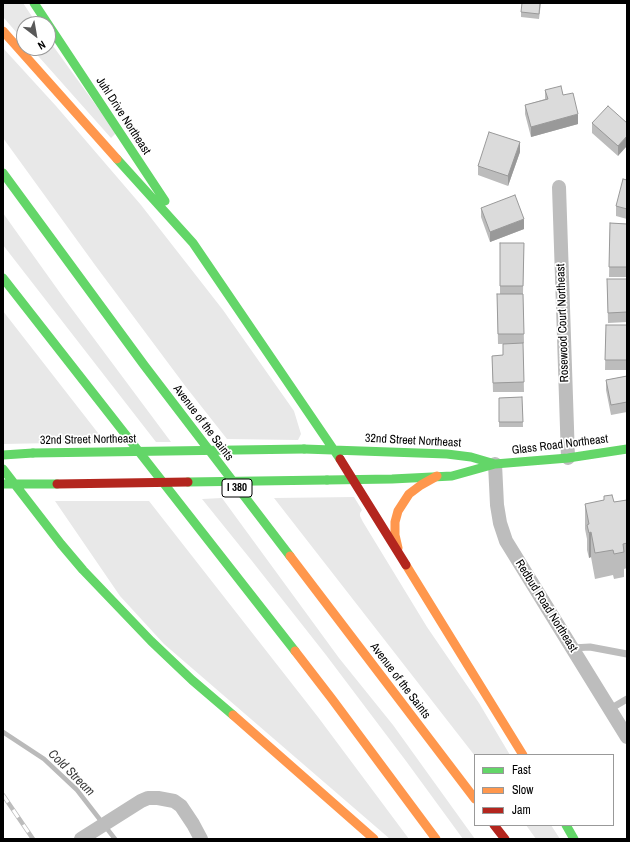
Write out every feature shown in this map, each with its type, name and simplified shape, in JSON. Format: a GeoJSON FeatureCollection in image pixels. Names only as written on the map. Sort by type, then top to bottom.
{"type":"FeatureCollection","features":[{"type":"Feature","properties":{"kind":"main road","name":"Juhl Drive Northeast"},"geometry":{"type":"LineString","coordinates":[[34,3],[193,242]]}},
{"type":"Feature","properties":{"kind":"main road"},"geometry":{"type":"LineString","coordinates":[[3,31],[193,242],[335,450],[521,754]]}},
{"type":"Feature","properties":{"kind":"main road","name":"Avenue of the Saints"},"geometry":{"type":"LineString","coordinates":[[3,174],[158,383],[474,798]]}},
{"type":"Feature","properties":{"kind":"main road"},"geometry":{"type":"LineString","coordinates":[[3,278],[327,693],[436,839]]}},
{"type":"Feature","properties":{"kind":"main road","name":"32nd Street Northeast"},"geometry":{"type":"LineString","coordinates":[[3,454],[304,449],[447,454],[471,457],[495,464]]}},
{"type":"Feature","properties":{"kind":"main road","name":"Glass Road Northeast"},"geometry":{"type":"LineString","coordinates":[[495,464],[568,458],[627,449]]}},
{"type":"Feature","properties":{"kind":"main road"},"geometry":{"type":"LineString","coordinates":[[3,484],[354,480],[437,476],[470,472],[495,464]]}},
{"type":"Feature","properties":{"kind":"main road"},"geometry":{"type":"LineString","coordinates":[[3,469],[83,570],[151,642],[192,680],[374,839]]}},
{"type":"Feature","properties":{"kind":"main road"},"geometry":{"type":"LineString","coordinates":[[400,555],[395,535],[395,522],[398,511],[409,494],[437,476]]}},
{"type":"Feature","properties":{"kind":"main road"},"geometry":{"type":"LineString","coordinates":[[495,826],[505,839]]}},
{"type":"Feature","properties":{"kind":"main road"},"geometry":{"type":"LineString","coordinates":[[567,826],[574,839]]}},
{"type":"Feature","properties":{"kind":"street","name":"Rosewood Court Northeast"},"geometry":{"type":"LineString","coordinates":[[559,187],[568,458]]}},
{"type":"Feature","properties":{"kind":"street","name":"Redbud Road Northeast"},"geometry":{"type":"LineString","coordinates":[[495,464],[497,505],[500,523],[506,541],[627,737]]}},
{"type":"Feature","properties":{"kind":"street"},"geometry":{"type":"LineString","coordinates":[[82,838],[132,806],[148,798],[167,799],[174,801],[181,806],[201,839]]}},
{"type":"Feature","properties":{"kind":"lane"},"geometry":{"type":"LineString","coordinates":[[572,648],[590,647],[627,654]]}},
{"type":"Feature","properties":{"kind":"lane"},"geometry":{"type":"LineString","coordinates":[[610,709],[627,699]]}},
{"type":"Feature","properties":{"kind":"shaded area"},"geometry":{"type":"Polygon","coordinates":[[[3,3],[23,3],[32,16],[16,16],[16,32],[3,17],[3,3]]]}},
{"type":"Feature","properties":{"kind":"shaded area"},"geometry":{"type":"Polygon","coordinates":[[[3,48],[56,106],[141,205],[223,310],[294,411],[301,434],[298,440],[227,439],[186,387],[3,138],[3,48]]]}},
{"type":"Feature","properties":{"kind":"shaded area"},"geometry":{"type":"Polygon","coordinates":[[[56,50],[116,133],[111,138],[38,56],[56,56],[56,50]]]}},
{"type":"Feature","properties":{"kind":"shaded area"},"geometry":{"type":"Polygon","coordinates":[[[3,213],[63,297],[171,442],[156,442],[3,245],[3,213]]]}},
{"type":"Feature","properties":{"kind":"shaded area"},"geometry":{"type":"Polygon","coordinates":[[[3,311],[105,442],[3,444],[3,311]]]}},
{"type":"Feature","properties":{"kind":"shaded area"},"geometry":{"type":"Polygon","coordinates":[[[354,497],[362,510],[360,516],[363,522],[427,627],[479,703],[509,754],[474,755],[274,498],[354,497]]]}},
{"type":"Feature","properties":{"kind":"shaded area"},"geometry":{"type":"Polygon","coordinates":[[[222,498],[339,658],[393,725],[475,839],[463,839],[326,655],[202,499],[222,498]]]}},
{"type":"Feature","properties":{"kind":"shaded area"},"geometry":{"type":"Polygon","coordinates":[[[55,501],[149,501],[318,717],[409,839],[390,839],[164,644],[120,596],[55,501]]]}},
{"type":"Feature","properties":{"kind":"shaded area"},"geometry":{"type":"Polygon","coordinates":[[[527,826],[552,826],[560,839],[536,839],[527,826]]]}},
{"type":"Feature","properties":{"kind":"building"},"geometry":{"type":"Polygon","coordinates":[[[522,3],[540,3],[539,14],[521,12],[522,3]]]}},
{"type":"Feature","properties":{"kind":"building"},"geometry":{"type":"Polygon","coordinates":[[[561,86],[563,95],[573,93],[578,114],[531,127],[525,105],[548,99],[545,90],[561,86]]]}},
{"type":"Feature","properties":{"kind":"building"},"geometry":{"type":"Polygon","coordinates":[[[608,106],[627,123],[627,136],[618,146],[592,123],[608,106]]]}},
{"type":"Feature","properties":{"kind":"building"},"geometry":{"type":"Polygon","coordinates":[[[489,132],[520,142],[508,176],[478,166],[489,132]]]}},
{"type":"Feature","properties":{"kind":"building"},"geometry":{"type":"Polygon","coordinates":[[[623,179],[627,180],[627,209],[616,206],[623,179]]]}},
{"type":"Feature","properties":{"kind":"building"},"geometry":{"type":"Polygon","coordinates":[[[515,195],[524,219],[490,232],[481,208],[515,195]]]}},
{"type":"Feature","properties":{"kind":"building"},"geometry":{"type":"Polygon","coordinates":[[[610,223],[627,224],[627,267],[609,267],[610,223]]]}},
{"type":"Feature","properties":{"kind":"building"},"geometry":{"type":"Polygon","coordinates":[[[500,243],[524,243],[523,286],[500,286],[500,243]]]}},
{"type":"Feature","properties":{"kind":"building"},"geometry":{"type":"Polygon","coordinates":[[[607,279],[627,279],[627,312],[608,313],[607,279]]]}},
{"type":"Feature","properties":{"kind":"building"},"geometry":{"type":"Polygon","coordinates":[[[497,294],[523,294],[524,334],[498,334],[497,294]]]}},
{"type":"Feature","properties":{"kind":"building"},"geometry":{"type":"Polygon","coordinates":[[[606,325],[627,325],[627,360],[605,360],[606,325]]]}},
{"type":"Feature","properties":{"kind":"building"},"geometry":{"type":"Polygon","coordinates":[[[523,343],[524,382],[493,383],[492,356],[503,355],[503,344],[523,343]]]}},
{"type":"Feature","properties":{"kind":"building"},"geometry":{"type":"Polygon","coordinates":[[[627,376],[627,402],[611,405],[606,380],[627,376]]]}},
{"type":"Feature","properties":{"kind":"building"},"geometry":{"type":"Polygon","coordinates":[[[522,397],[523,422],[499,422],[499,398],[522,397]]]}},
{"type":"Feature","properties":{"kind":"building"},"geometry":{"type":"Polygon","coordinates":[[[612,495],[614,502],[627,500],[627,543],[623,544],[624,552],[614,554],[613,550],[595,553],[591,532],[589,533],[587,525],[589,524],[585,504],[604,500],[604,496],[612,495]]]}},
{"type":"Feature","properties":{"kind":"waterway","name":"Cold Stream"},"geometry":{"type":"LineString","coordinates":[[3,732],[44,759],[77,790],[115,839]]}},
{"type":"Feature","properties":{"kind":"railway"},"geometry":{"type":"LineString","coordinates":[[3,795],[33,839]]}},
{"type":"Feature","properties":{"kind":"traffic: fast"},"geometry":{"type":"LineString","coordinates":[[34,3],[165,201]]}},
{"type":"Feature","properties":{"kind":"traffic: fast"},"geometry":{"type":"LineString","coordinates":[[117,159],[193,243],[340,459]]}},
{"type":"Feature","properties":{"kind":"traffic: fast"},"geometry":{"type":"LineString","coordinates":[[3,173],[144,365],[290,556]]}},
{"type":"Feature","properties":{"kind":"traffic: fast"},"geometry":{"type":"LineString","coordinates":[[3,278],[295,651]]}},
{"type":"Feature","properties":{"kind":"traffic: fast"},"geometry":{"type":"LineString","coordinates":[[304,449],[447,454],[471,457],[495,464]]}},
{"type":"Feature","properties":{"kind":"traffic: fast"},"geometry":{"type":"LineString","coordinates":[[33,453],[304,449]]}},
{"type":"Feature","properties":{"kind":"traffic: fast"},"geometry":{"type":"LineString","coordinates":[[327,480],[452,476],[495,464],[568,458],[627,449]]}},
{"type":"Feature","properties":{"kind":"traffic: fast"},"geometry":{"type":"LineString","coordinates":[[3,455],[33,453]]}},
{"type":"Feature","properties":{"kind":"traffic: fast"},"geometry":{"type":"LineString","coordinates":[[3,469],[83,570],[151,641],[192,680],[233,715]]}},
{"type":"Feature","properties":{"kind":"traffic: fast"},"geometry":{"type":"LineString","coordinates":[[188,482],[327,480]]}},
{"type":"Feature","properties":{"kind":"traffic: fast"},"geometry":{"type":"LineString","coordinates":[[3,484],[57,484]]}},
{"type":"Feature","properties":{"kind":"traffic: fast"},"geometry":{"type":"LineString","coordinates":[[567,826],[574,839]]}},
{"type":"Feature","properties":{"kind":"traffic: slow"},"geometry":{"type":"LineString","coordinates":[[3,31],[117,159]]}},
{"type":"Feature","properties":{"kind":"traffic: slow"},"geometry":{"type":"LineString","coordinates":[[398,548],[395,535],[395,522],[398,511],[409,494],[437,476]]}},
{"type":"Feature","properties":{"kind":"traffic: slow"},"geometry":{"type":"LineString","coordinates":[[290,556],[474,798]]}},
{"type":"Feature","properties":{"kind":"traffic: slow"},"geometry":{"type":"LineString","coordinates":[[406,565],[522,754]]}},
{"type":"Feature","properties":{"kind":"traffic: slow"},"geometry":{"type":"LineString","coordinates":[[295,651],[436,839]]}},
{"type":"Feature","properties":{"kind":"traffic: slow"},"geometry":{"type":"LineString","coordinates":[[233,715],[374,839]]}},
{"type":"Feature","properties":{"kind":"traffic: jam"},"geometry":{"type":"LineString","coordinates":[[340,459],[406,565]]}},
{"type":"Feature","properties":{"kind":"traffic: jam"},"geometry":{"type":"LineString","coordinates":[[57,484],[188,482]]}},
{"type":"Feature","properties":{"kind":"traffic: jam"},"geometry":{"type":"LineString","coordinates":[[495,826],[505,839]]}}]}
